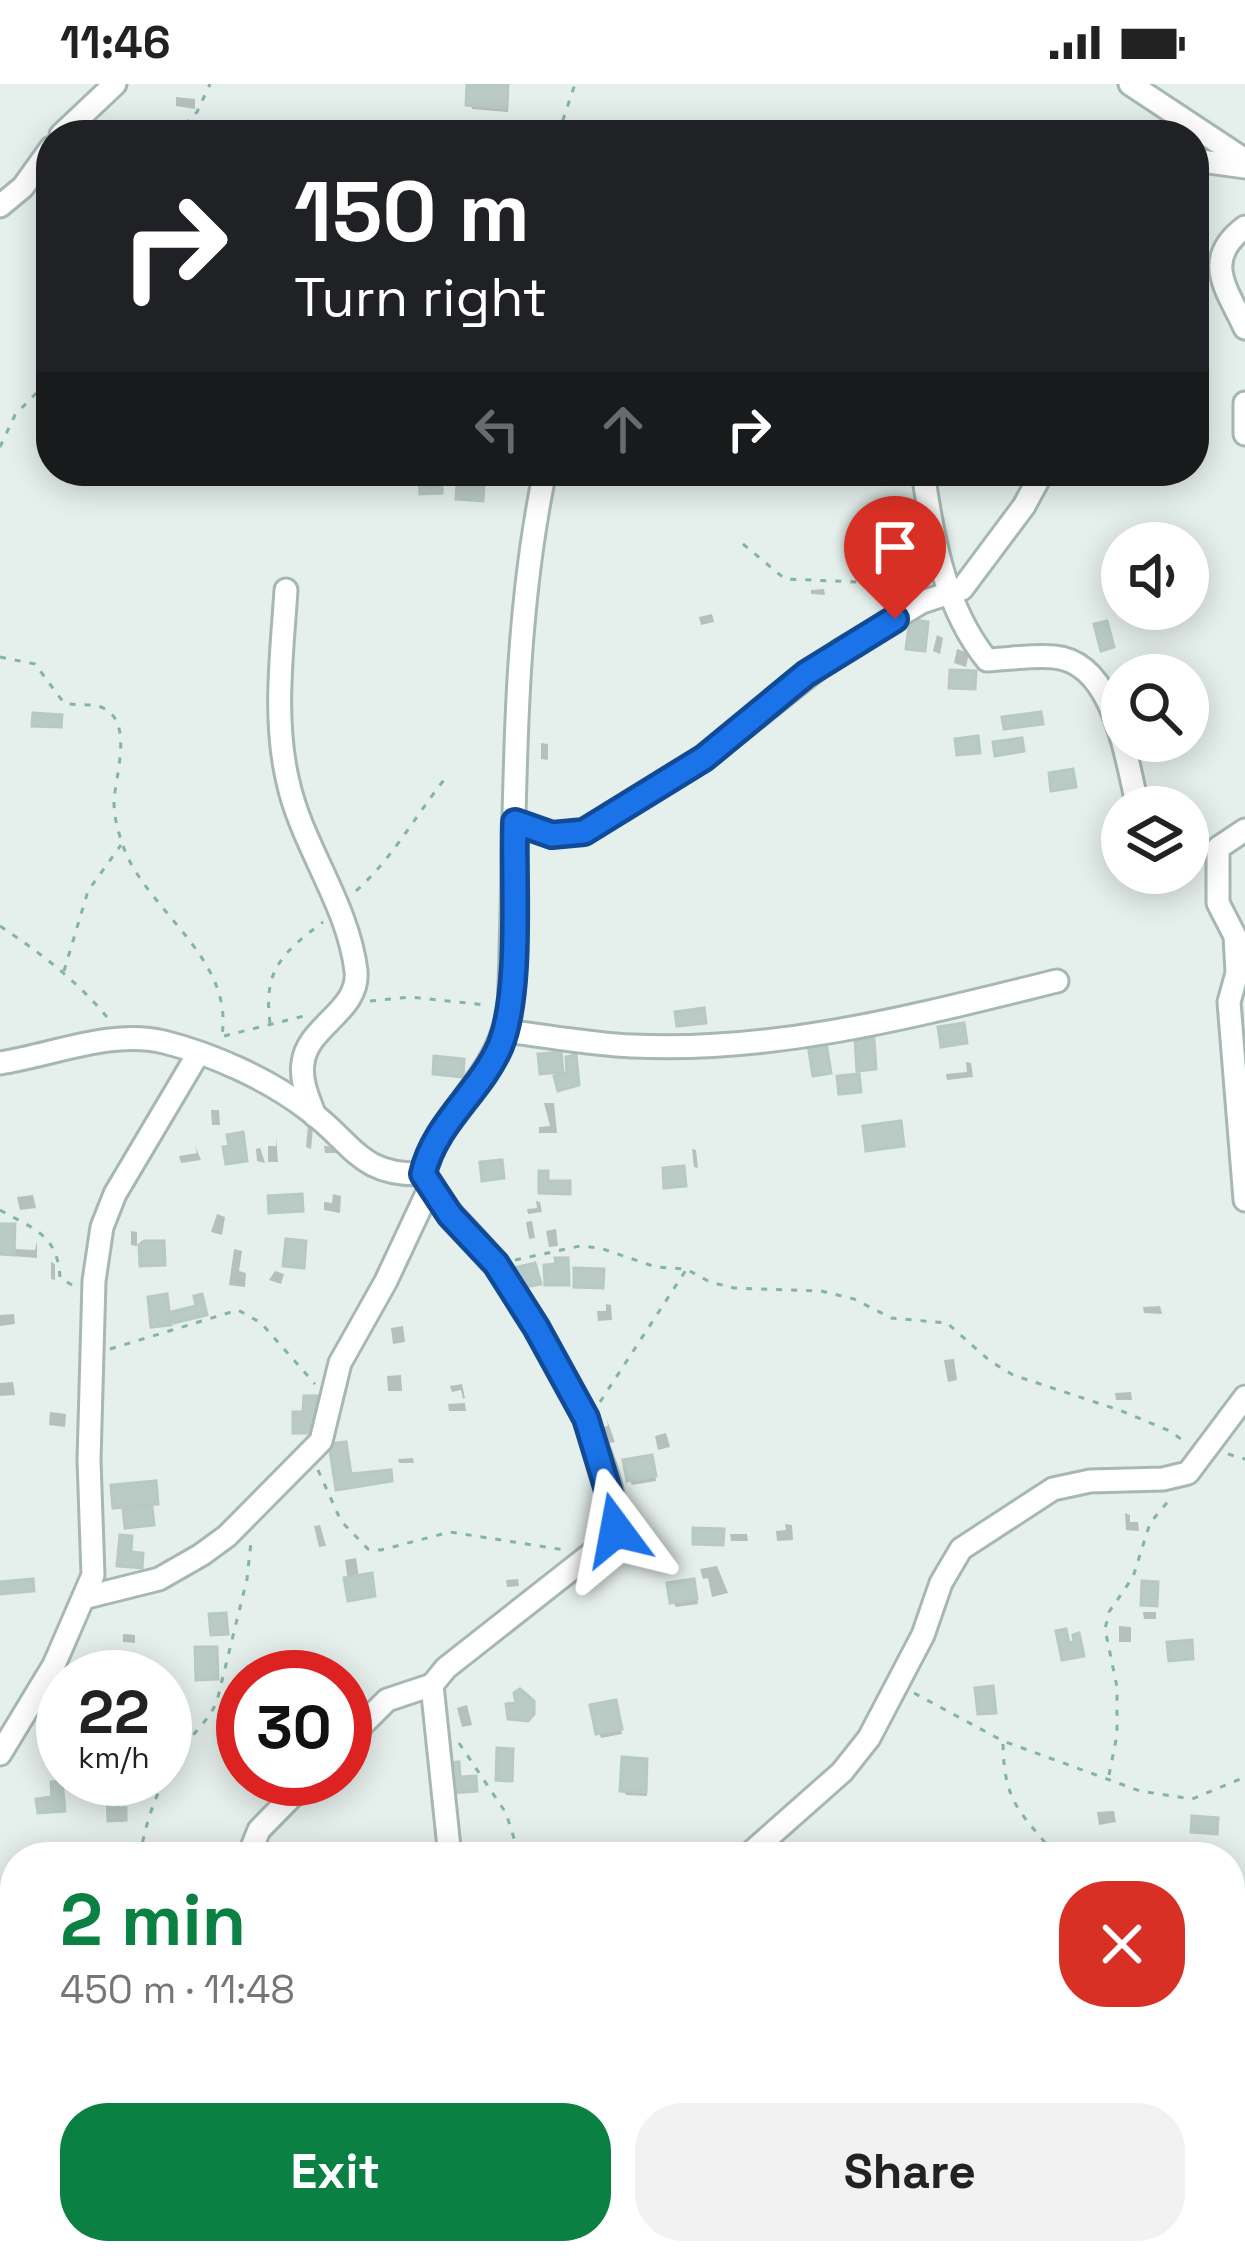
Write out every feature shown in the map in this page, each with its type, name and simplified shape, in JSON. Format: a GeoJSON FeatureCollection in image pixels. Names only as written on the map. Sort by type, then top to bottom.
{"type":"FeatureCollection","features":[{"type":"Feature","properties":{"kind":"street"},"geometry":{"type":"LineString","coordinates":[[77,120],[115,84]]}},
{"type":"Feature","properties":{"kind":"street"},"geometry":{"type":"LineString","coordinates":[[1130,84],[1182,120]]}},
{"type":"Feature","properties":{"kind":"street"},"geometry":{"type":"LineString","coordinates":[[1209,139],[1245,164]]}},
{"type":"Feature","properties":{"kind":"street"},"geometry":{"type":"LineString","coordinates":[[1209,161],[1245,164]]}},
{"type":"Feature","properties":{"kind":"street"},"geometry":{"type":"LineString","coordinates":[[0,206],[36,168]]}},
{"type":"Feature","properties":{"kind":"street"},"geometry":{"type":"LineString","coordinates":[[1245,227],[1220,257],[1218,271],[1245,328]]}},
{"type":"Feature","properties":{"kind":"street"},"geometry":{"type":"LineString","coordinates":[[1245,403],[1245,434]]}},
{"type":"Feature","properties":{"kind":"street"},"geometry":{"type":"LineString","coordinates":[[87,1598],[178,1570],[227,1536],[311,1451],[326,1428],[340,1363],[386,1280],[447,1124],[490,1066],[505,1030],[515,905],[519,686],[530,542],[542,486]]}},
{"type":"Feature","properties":{"kind":"street"},"geometry":{"type":"LineString","coordinates":[[926,486],[949,594],[964,632],[987,660],[1058,657],[1085,667],[1109,700],[1132,786]]}},
{"type":"Feature","properties":{"kind":"street"},"geometry":{"type":"LineString","coordinates":[[515,822],[552,835],[584,832],[704,758],[806,674],[922,602],[949,594],[973,578],[1035,486]]}},
{"type":"Feature","properties":{"kind":"street"},"geometry":{"type":"LineString","coordinates":[[286,590],[279,716],[288,784],[337,910],[357,977],[345,1006],[313,1041],[302,1061],[315,1116]]}},
{"type":"Feature","properties":{"kind":"street"},"geometry":{"type":"LineString","coordinates":[[1245,830],[1218,848],[1218,903],[1235,936],[1237,974],[1229,1002],[1245,1200]]}},
{"type":"Feature","properties":{"kind":"street"},"geometry":{"type":"LineString","coordinates":[[505,1030],[632,1046],[769,1040],[890,1022],[1057,981]]}},
{"type":"Feature","properties":{"kind":"street"},"geometry":{"type":"LineString","coordinates":[[0,1063],[123,1037],[162,1042],[271,1086],[315,1116],[371,1166],[427,1180],[450,1215],[496,1264],[536,1327],[589,1425],[617,1520],[610,1539],[446,1667],[431,1685],[387,1700],[372,1715]]}},
{"type":"Feature","properties":{"kind":"street"},"geometry":{"type":"LineString","coordinates":[[0,1754],[54,1665],[87,1598],[95,1560],[89,1460],[94,1293],[102,1227],[116,1194],[206,1057]]}},
{"type":"Feature","properties":{"kind":"street"},"geometry":{"type":"LineString","coordinates":[[763,1842],[842,1772],[869,1738],[922,1635],[951,1562],[976,1536],[1053,1489],[1188,1473],[1245,1397]]}},
{"type":"Feature","properties":{"kind":"street"},"geometry":{"type":"LineString","coordinates":[[431,1685],[448,1842]]}},
{"type":"Feature","properties":{"kind":"street"},"geometry":{"type":"LineString","coordinates":[[254,1842],[283,1806]]}},
{"type":"Feature","properties":{"kind":"path"},"geometry":{"type":"LineString","coordinates":[[189,120],[210,84]]}},
{"type":"Feature","properties":{"kind":"path"},"geometry":{"type":"LineString","coordinates":[[563,120],[575,84]]}},
{"type":"Feature","properties":{"kind":"path"},"geometry":{"type":"LineString","coordinates":[[0,447],[10,422],[36,394]]}},
{"type":"Feature","properties":{"kind":"path"},"geometry":{"type":"LineString","coordinates":[[743,544],[785,580],[857,582],[893,589],[922,602]]}},
{"type":"Feature","properties":{"kind":"path"},"geometry":{"type":"LineString","coordinates":[[0,657],[27,661],[41,669],[64,703],[96,706],[111,714],[120,738],[114,801],[122,844],[151,895],[218,984],[223,1036],[206,1057]]}},
{"type":"Feature","properties":{"kind":"path"},"geometry":{"type":"LineString","coordinates":[[64,972],[88,891],[122,844]]}},
{"type":"Feature","properties":{"kind":"path"},"geometry":{"type":"LineString","coordinates":[[0,926],[64,972],[123,1037]]}},
{"type":"Feature","properties":{"kind":"path"},"geometry":{"type":"LineString","coordinates":[[0,1210],[45,1237],[59,1258],[64,1282],[94,1293]]}},
{"type":"Feature","properties":{"kind":"path"},"geometry":{"type":"LineString","coordinates":[[496,1264],[580,1246],[600,1247],[656,1267],[686,1269],[734,1288],[821,1291],[854,1299],[891,1318],[947,1323],[989,1361],[1013,1375],[1170,1431],[1204,1456]]}},
{"type":"Feature","properties":{"kind":"path"},"geometry":{"type":"LineString","coordinates":[[589,1425],[604,1394],[633,1357],[686,1269]]}},
{"type":"Feature","properties":{"kind":"path"},"geometry":{"type":"LineString","coordinates":[[92,1358],[131,1340],[238,1310],[261,1323],[330,1403]]}},
{"type":"Feature","properties":{"kind":"path"},"geometry":{"type":"LineString","coordinates":[[311,1451],[341,1521],[368,1549],[381,1550],[450,1532],[536,1544],[587,1558]]}},
{"type":"Feature","properties":{"kind":"path"},"geometry":{"type":"LineString","coordinates":[[1108,1779],[1117,1735],[1117,1687],[1105,1629],[1108,1612],[1133,1577],[1150,1523],[1188,1473]]}},
{"type":"Feature","properties":{"kind":"path"},"geometry":{"type":"LineString","coordinates":[[142,1842],[145,1822],[186,1743],[209,1718],[217,1701],[247,1579],[250,1513]]}},
{"type":"Feature","properties":{"kind":"path"},"geometry":{"type":"LineString","coordinates":[[896,1685],[944,1706],[1003,1742],[1140,1791],[1192,1798],[1245,1777]]}},
{"type":"Feature","properties":{"kind":"path"},"geometry":{"type":"LineString","coordinates":[[457,1741],[506,1813],[515,1842]]}},
{"type":"Feature","properties":{"kind":"path"},"geometry":{"type":"LineString","coordinates":[[1003,1742],[1004,1773],[1018,1815],[1043,1842]]}},
{"type":"Feature","properties":{"kind":"building"},"geometry":{"type":"Polygon","coordinates":[[[467,84],[508,84],[507,108],[466,105],[467,84]]]}},
{"type":"Feature","properties":{"kind":"building"},"geometry":{"type":"Polygon","coordinates":[[[420,486],[442,486],[442,493],[420,494],[420,486]]]}},
{"type":"Feature","properties":{"kind":"building"},"geometry":{"type":"Polygon","coordinates":[[[457,486],[484,486],[483,501],[456,499],[457,486]]]}},
{"type":"Feature","properties":{"kind":"building"},"geometry":{"type":"Polygon","coordinates":[[[910,619],[928,622],[925,651],[906,649],[910,619]]]}},
{"type":"Feature","properties":{"kind":"building"},"geometry":{"type":"Polygon","coordinates":[[[1101,622],[1101,630],[1109,630],[1114,647],[1101,651],[1094,624],[1101,622]]]}},
{"type":"Feature","properties":{"kind":"building"},"geometry":{"type":"Polygon","coordinates":[[[950,670],[976,671],[975,689],[949,688],[950,670]]]}},
{"type":"Feature","properties":{"kind":"building"},"geometry":{"type":"Polygon","coordinates":[[[1041,712],[1043,724],[1004,729],[1002,717],[1041,712]]]}},
{"type":"Feature","properties":{"kind":"building"},"geometry":{"type":"Polygon","coordinates":[[[33,713],[62,715],[61,727],[32,726],[33,713]]]}},
{"type":"Feature","properties":{"kind":"building"},"geometry":{"type":"Polygon","coordinates":[[[978,736],[980,753],[957,755],[955,739],[978,736]]]}},
{"type":"Feature","properties":{"kind":"building"},"geometry":{"type":"Polygon","coordinates":[[[1022,738],[1024,751],[995,756],[993,742],[1022,738]]]}},
{"type":"Feature","properties":{"kind":"building"},"geometry":{"type":"Polygon","coordinates":[[[1073,769],[1076,787],[1051,791],[1049,773],[1073,769]]]}},
{"type":"Feature","properties":{"kind":"building"},"geometry":{"type":"Polygon","coordinates":[[[704,1008],[706,1023],[677,1026],[675,1012],[704,1008]]]}},
{"type":"Feature","properties":{"kind":"building"},"geometry":{"type":"Polygon","coordinates":[[[964,1023],[967,1043],[941,1047],[938,1027],[964,1023]]]}},
{"type":"Feature","properties":{"kind":"building"},"geometry":{"type":"Polygon","coordinates":[[[874,1038],[876,1069],[857,1071],[855,1040],[874,1038]]]}},
{"type":"Feature","properties":{"kind":"building"},"geometry":{"type":"Polygon","coordinates":[[[826,1043],[831,1073],[813,1076],[808,1045],[826,1043]]]}},
{"type":"Feature","properties":{"kind":"building"},"geometry":{"type":"Polygon","coordinates":[[[561,1052],[563,1072],[540,1074],[538,1054],[561,1052]]]}},
{"type":"Feature","properties":{"kind":"building"},"geometry":{"type":"Polygon","coordinates":[[[576,1055],[579,1085],[558,1091],[554,1076],[567,1073],[566,1057],[576,1055]]]}},
{"type":"Feature","properties":{"kind":"building"},"geometry":{"type":"Polygon","coordinates":[[[434,1056],[464,1059],[463,1077],[433,1074],[434,1056]]]}},
{"type":"Feature","properties":{"kind":"building"},"geometry":{"type":"Polygon","coordinates":[[[859,1074],[861,1092],[839,1094],[837,1076],[859,1074]]]}},
{"type":"Feature","properties":{"kind":"building"},"geometry":{"type":"Polygon","coordinates":[[[901,1121],[904,1146],[866,1151],[863,1126],[901,1121]]]}},
{"type":"Feature","properties":{"kind":"building"},"geometry":{"type":"Polygon","coordinates":[[[243,1132],[247,1161],[226,1164],[227,1135],[243,1132]]]}},
{"type":"Feature","properties":{"kind":"building"},"geometry":{"type":"Polygon","coordinates":[[[502,1160],[504,1178],[482,1181],[480,1162],[502,1160]]]}},
{"type":"Feature","properties":{"kind":"building"},"geometry":{"type":"Polygon","coordinates":[[[684,1166],[686,1186],[664,1188],[663,1168],[684,1166]]]}},
{"type":"Feature","properties":{"kind":"building"},"geometry":{"type":"Polygon","coordinates":[[[539,1171],[548,1171],[548,1181],[570,1181],[570,1194],[539,1193],[539,1171]]]}},
{"type":"Feature","properties":{"kind":"building"},"geometry":{"type":"Polygon","coordinates":[[[302,1194],[303,1211],[269,1213],[268,1196],[302,1194]]]}},
{"type":"Feature","properties":{"kind":"building"},"geometry":{"type":"Polygon","coordinates":[[[0,1224],[15,1224],[14,1255],[0,1254],[0,1224]]]}},
{"type":"Feature","properties":{"kind":"building"},"geometry":{"type":"Polygon","coordinates":[[[286,1239],[306,1241],[304,1268],[283,1266],[286,1239]]]}},
{"type":"Feature","properties":{"kind":"building"},"geometry":{"type":"Polygon","coordinates":[[[164,1241],[165,1265],[140,1266],[139,1245],[164,1241]]]}},
{"type":"Feature","properties":{"kind":"building"},"geometry":{"type":"Polygon","coordinates":[[[555,1258],[568,1258],[569,1285],[545,1285],[544,1265],[556,1264],[555,1258]]]}},
{"type":"Feature","properties":{"kind":"building"},"geometry":{"type":"Polygon","coordinates":[[[535,1263],[541,1284],[519,1288],[513,1268],[535,1263]]]}},
{"type":"Feature","properties":{"kind":"building"},"geometry":{"type":"Polygon","coordinates":[[[574,1268],[604,1269],[603,1288],[574,1287],[574,1268]]]}},
{"type":"Feature","properties":{"kind":"building"},"geometry":{"type":"Polygon","coordinates":[[[167,1294],[171,1325],[151,1327],[148,1297],[167,1294]]]}},
{"type":"Feature","properties":{"kind":"building"},"geometry":{"type":"Polygon","coordinates":[[[202,1294],[207,1315],[174,1323],[171,1312],[196,1306],[194,1296],[202,1294]]]}},
{"type":"Feature","properties":{"kind":"building"},"geometry":{"type":"Polygon","coordinates":[[[304,1396],[317,1396],[316,1433],[293,1433],[293,1412],[303,1412],[304,1396]]]}},
{"type":"Feature","properties":{"kind":"building"},"geometry":{"type":"Polygon","coordinates":[[[346,1442],[351,1474],[391,1470],[392,1481],[336,1490],[329,1444],[346,1442]]]}},
{"type":"Feature","properties":{"kind":"building"},"geometry":{"type":"Polygon","coordinates":[[[652,1455],[656,1476],[627,1481],[623,1460],[652,1455]]]}},
{"type":"Feature","properties":{"kind":"building"},"geometry":{"type":"Polygon","coordinates":[[[156,1481],[158,1504],[113,1508],[111,1485],[156,1481]]]}},
{"type":"Feature","properties":{"kind":"building"},"geometry":{"type":"Polygon","coordinates":[[[152,1507],[154,1525],[125,1528],[123,1509],[152,1507]]]}},
{"type":"Feature","properties":{"kind":"building"},"geometry":{"type":"Polygon","coordinates":[[[693,1528],[724,1529],[723,1545],[693,1544],[693,1528]]]}},
{"type":"Feature","properties":{"kind":"building"},"geometry":{"type":"Polygon","coordinates":[[[120,1535],[132,1536],[131,1552],[143,1553],[142,1568],[117,1566],[120,1535]]]}},
{"type":"Feature","properties":{"kind":"building"},"geometry":{"type":"Polygon","coordinates":[[[372,1573],[375,1596],[348,1601],[344,1578],[372,1573]]]}},
{"type":"Feature","properties":{"kind":"building"},"geometry":{"type":"Polygon","coordinates":[[[33,1579],[34,1591],[0,1594],[0,1582],[33,1579]]]}},
{"type":"Feature","properties":{"kind":"building"},"geometry":{"type":"Polygon","coordinates":[[[694,1579],[697,1599],[670,1603],[667,1583],[694,1579]]]}},
{"type":"Feature","properties":{"kind":"building"},"geometry":{"type":"Polygon","coordinates":[[[1142,1581],[1158,1582],[1157,1606],[1141,1605],[1142,1581]]]}},
{"type":"Feature","properties":{"kind":"building"},"geometry":{"type":"Polygon","coordinates":[[[226,1613],[228,1634],[211,1635],[209,1614],[226,1613]]]}},
{"type":"Feature","properties":{"kind":"building"},"geometry":{"type":"Polygon","coordinates":[[[1066,1629],[1069,1643],[1079,1633],[1084,1656],[1062,1660],[1056,1631],[1066,1629]]]}},
{"type":"Feature","properties":{"kind":"building"},"geometry":{"type":"Polygon","coordinates":[[[1192,1640],[1193,1659],[1169,1661],[1167,1642],[1192,1640]]]}},
{"type":"Feature","properties":{"kind":"building"},"geometry":{"type":"Polygon","coordinates":[[[195,1647],[217,1647],[216,1679],[196,1680],[195,1647]]]}},
{"type":"Feature","properties":{"kind":"building"},"geometry":{"type":"Polygon","coordinates":[[[993,1686],[996,1713],[978,1714],[975,1688],[993,1686]]]}},
{"type":"Feature","properties":{"kind":"building"},"geometry":{"type":"Polygon","coordinates":[[[520,1689],[534,1701],[534,1714],[528,1721],[508,1719],[506,1704],[516,1703],[514,1693],[520,1689]]]}},
{"type":"Feature","properties":{"kind":"building"},"geometry":{"type":"Polygon","coordinates":[[[616,1700],[622,1729],[596,1734],[590,1705],[616,1700]]]}},
{"type":"Feature","properties":{"kind":"building"},"geometry":{"type":"Polygon","coordinates":[[[497,1748],[513,1749],[512,1781],[496,1780],[497,1748]]]}},
{"type":"Feature","properties":{"kind":"building"},"geometry":{"type":"Polygon","coordinates":[[[622,1757],[647,1759],[646,1792],[620,1791],[622,1757]]]}},
{"type":"Feature","properties":{"kind":"building"},"geometry":{"type":"Polygon","coordinates":[[[459,1762],[460,1777],[476,1776],[477,1791],[450,1793],[448,1763],[459,1762]]]}},
{"type":"Feature","properties":{"kind":"building"},"geometry":{"type":"Polygon","coordinates":[[[37,1806],[64,1806],[65,1811],[38,1813],[37,1806]]]}},
{"type":"Feature","properties":{"kind":"building"},"geometry":{"type":"Polygon","coordinates":[[[107,1806],[126,1808],[126,1820],[108,1821],[107,1806]]]}},
{"type":"Feature","properties":{"kind":"building"},"geometry":{"type":"Polygon","coordinates":[[[1192,1816],[1218,1818],[1217,1834],[1191,1832],[1192,1816]]]}},
{"type":"Feature","properties":{"kind":"route"},"geometry":{"type":"LineString","coordinates":[[616,1530],[586,1418],[496,1264],[450,1215],[423,1174],[447,1124],[490,1066],[505,1030],[515,905],[515,822],[552,835],[584,832],[704,758],[806,674],[895,619]]}}]}
